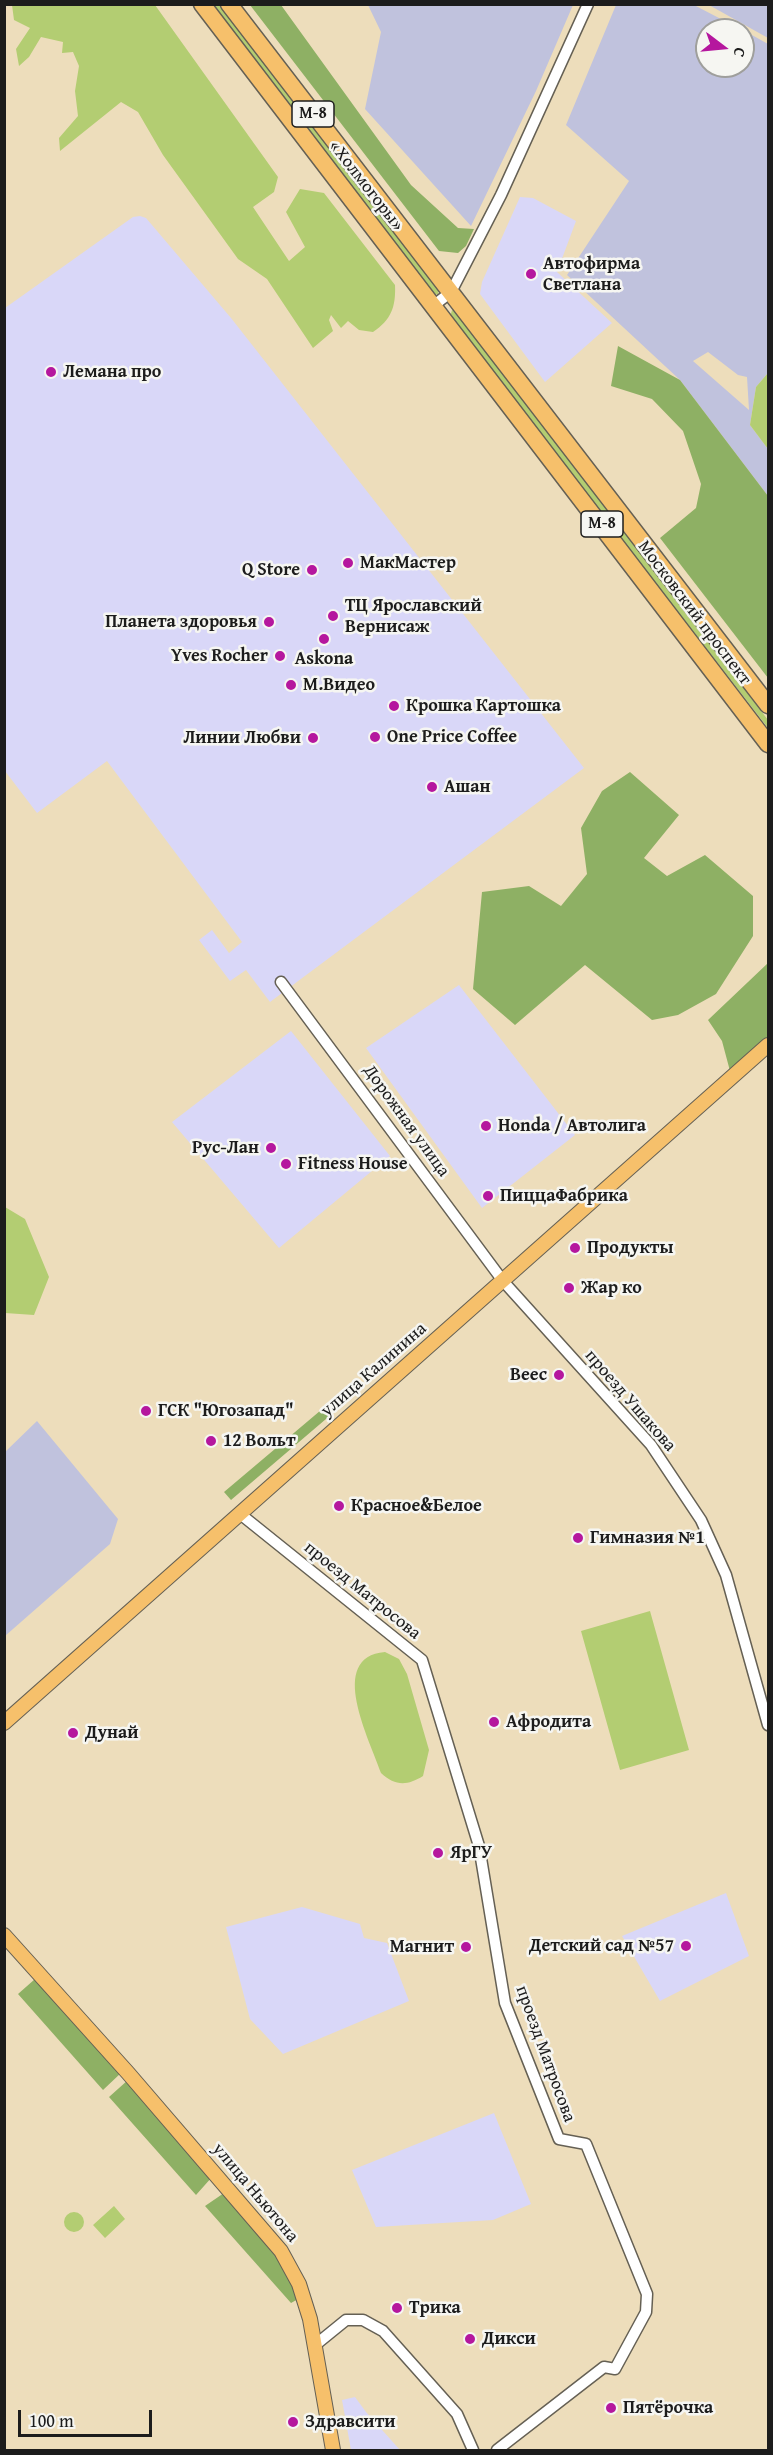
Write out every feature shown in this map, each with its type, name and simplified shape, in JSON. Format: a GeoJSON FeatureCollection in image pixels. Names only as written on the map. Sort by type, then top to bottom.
{"type":"FeatureCollection","features":[{"type":"Feature","properties":{"kind":"highway","name":"«Холмогоры»"},"geometry":{"type":"LineString","coordinates":[[202,4],[433,306]]}},
{"type":"Feature","properties":{"kind":"highway","name":"«Холмогоры»"},"geometry":{"type":"LineString","coordinates":[[229,4],[451,292]]}},
{"type":"Feature","properties":{"kind":"highway","name":"Московский проспект"},"geometry":{"type":"LineString","coordinates":[[451,292],[768,705]]}},
{"type":"Feature","properties":{"kind":"highway","name":"Московский проспект"},"geometry":{"type":"LineString","coordinates":[[433,306],[768,744]]}},
{"type":"Feature","properties":{"kind":"main road","name":"улица Калинина"},"geometry":{"type":"LineString","coordinates":[[4,1723],[239,1513],[767,1049]]}},
{"type":"Feature","properties":{"kind":"main road","name":"улица Ньютона"},"geometry":{"type":"LineString","coordinates":[[4,1935],[128,2073],[281,2251],[299,2284],[314,2346],[333,2451]]}},
{"type":"Feature","properties":{"kind":"street"},"geometry":{"type":"LineString","coordinates":[[433,306],[451,292],[501,195],[588,4]]}},
{"type":"Feature","properties":{"kind":"street","name":"Дорожная улица"},"geometry":{"type":"LineString","coordinates":[[281,982],[503,1281]]}},
{"type":"Feature","properties":{"kind":"street","name":"проезд Ушакова"},"geometry":{"type":"LineString","coordinates":[[503,1281],[651,1445],[701,1520],[726,1575],[768,1725]]}},
{"type":"Feature","properties":{"kind":"street","name":"проезд Матросова"},"geometry":{"type":"LineString","coordinates":[[239,1513],[422,1660],[479,1846],[505,2003],[559,2139],[585,2144],[647,2294],[646,2312],[615,2369],[604,2367],[497,2451]]}},
{"type":"Feature","properties":{"kind":"street"},"geometry":{"type":"LineString","coordinates":[[314,2346],[346,2320],[363,2320],[383,2331],[457,2414],[473,2451]]}},
{"type":"Feature","properties":{"kind":"shaded area"},"geometry":{"type":"Polygon","coordinates":[[[368,5],[573,5],[536,91],[471,226],[365,109],[381,32],[368,5]]]}},
{"type":"Feature","properties":{"kind":"shaded area"},"geometry":{"type":"Polygon","coordinates":[[[616,5],[694,5],[719,18],[695,18],[695,78],[755,78],[755,37],[768,44],[768,373],[756,387],[750,425],[768,449],[768,496],[680,380],[567,275],[629,181],[566,125],[616,5]],[[708,352],[693,361],[749,410],[747,377],[738,375],[708,352]]]}},
{"type":"Feature","properties":{"kind":"shaded area"},"geometry":{"type":"Polygon","coordinates":[[[709,5],[768,5],[768,38],[755,31],[755,18],[732,18],[709,5]]]}},
{"type":"Feature","properties":{"kind":"shaded area"},"geometry":{"type":"Polygon","coordinates":[[[520,197],[533,198],[576,221],[557,272],[612,323],[545,382],[480,294],[482,282],[520,197]]]}},
{"type":"Feature","properties":{"kind":"shaded area"},"geometry":{"type":"Polygon","coordinates":[[[133,217],[146,218],[231,318],[584,768],[270,1002],[246,970],[230,981],[199,940],[212,930],[229,953],[242,942],[107,761],[37,813],[5,771],[5,308],[133,217]]]}},
{"type":"Feature","properties":{"kind":"shaded area"},"geometry":{"type":"Polygon","coordinates":[[[459,985],[575,1135],[482,1208],[366,1048],[459,985]]]}},
{"type":"Feature","properties":{"kind":"shaded area"},"geometry":{"type":"Polygon","coordinates":[[[291,1031],[390,1156],[279,1248],[172,1122],[291,1031]]]}},
{"type":"Feature","properties":{"kind":"shaded area"},"geometry":{"type":"Polygon","coordinates":[[[37,1421],[118,1519],[110,1544],[5,1636],[5,1452],[37,1421]]]}},
{"type":"Feature","properties":{"kind":"shaded area","name":"Детский сад №57"},"geometry":{"type":"Polygon","coordinates":[[[726,1893],[749,1956],[660,2001],[622,1936],[726,1893]]]}},
{"type":"Feature","properties":{"kind":"shaded area"},"geometry":{"type":"Polygon","coordinates":[[[302,1907],[360,1924],[364,1938],[387,1943],[409,2001],[283,2054],[250,2019],[226,1927],[302,1907]]]}},
{"type":"Feature","properties":{"kind":"shaded area"},"geometry":{"type":"Polygon","coordinates":[[[494,2113],[531,2204],[493,2220],[376,2227],[352,2170],[494,2113]]]}},
{"type":"Feature","properties":{"kind":"shaded area"},"geometry":{"type":"Polygon","coordinates":[[[355,2397],[400,2450],[351,2450],[342,2400],[355,2397]]]}},
{"type":"Feature","properties":{"kind":"green space"},"geometry":{"type":"Polygon","coordinates":[[[12,5],[155,5],[278,177],[274,192],[253,207],[289,261],[305,247],[286,212],[300,189],[324,193],[395,285],[395,300],[384,323],[373,332],[359,330],[348,321],[341,328],[331,315],[329,320],[333,331],[313,348],[267,279],[238,259],[163,155],[138,112],[121,102],[60,151],[59,138],[78,116],[75,91],[79,66],[73,52],[62,53],[63,42],[41,37],[29,57],[19,66],[16,49],[30,28],[14,20],[12,5]]]}},
{"type":"Feature","properties":{"kind":"green space"},"geometry":{"type":"Polygon","coordinates":[[[209,5],[220,5],[439,289],[438,294],[434,295],[209,5]]]}},
{"type":"Feature","properties":{"kind":"green space"},"geometry":{"type":"Polygon","coordinates":[[[250,5],[281,5],[411,185],[458,228],[474,229],[466,246],[458,253],[439,251],[250,5]]]}},
{"type":"Feature","properties":{"kind":"green space"},"geometry":{"type":"Polygon","coordinates":[[[452,310],[456,311],[768,720],[768,728],[450,317],[452,310]]]}},
{"type":"Feature","properties":{"kind":"green space"},"geometry":{"type":"Polygon","coordinates":[[[618,346],[680,380],[768,496],[768,678],[660,538],[696,508],[701,484],[683,431],[652,399],[611,386],[618,346]]]}},
{"type":"Feature","properties":{"kind":"green space"},"geometry":{"type":"Polygon","coordinates":[[[768,373],[768,449],[750,425],[756,387],[768,373]]]}},
{"type":"Feature","properties":{"kind":"green space"},"geometry":{"type":"Polygon","coordinates":[[[630,772],[679,815],[644,858],[667,876],[705,855],[753,896],[753,936],[716,994],[678,1015],[652,1020],[585,965],[515,1025],[473,989],[482,892],[529,886],[561,906],[587,874],[581,828],[602,791],[630,772]]]}},
{"type":"Feature","properties":{"kind":"green space"},"geometry":{"type":"Polygon","coordinates":[[[768,963],[768,1037],[730,1071],[722,1041],[708,1020],[768,963]]]}},
{"type":"Feature","properties":{"kind":"green space"},"geometry":{"type":"Polygon","coordinates":[[[5,1207],[25,1219],[49,1277],[34,1315],[5,1313],[5,1207]]]}},
{"type":"Feature","properties":{"kind":"green space"},"geometry":{"type":"Polygon","coordinates":[[[327,1405],[333,1413],[231,1500],[224,1492],[327,1405]]]}},
{"type":"Feature","properties":{"kind":"green space"},"geometry":{"type":"Polygon","coordinates":[[[650,1611],[689,1750],[620,1770],[581,1631],[650,1611]]]}},
{"type":"Feature","properties":{"kind":"green space"},"geometry":{"type":"Polygon","coordinates":[[[385,1652],[399,1659],[407,1674],[429,1750],[423,1776],[412,1782],[396,1782],[381,1773],[357,1702],[355,1684],[358,1668],[367,1657],[385,1652]]]}},
{"type":"Feature","properties":{"kind":"green space"},"geometry":{"type":"Polygon","coordinates":[[[35,1979],[122,2072],[103,2090],[18,1994],[35,1979]]]}},
{"type":"Feature","properties":{"kind":"green space"},"geometry":{"type":"Polygon","coordinates":[[[128,2080],[212,2177],[196,2195],[109,2097],[128,2080]]]}},
{"type":"Feature","properties":{"kind":"green space"},"geometry":{"type":"Polygon","coordinates":[[[224,2193],[281,2259],[300,2298],[291,2303],[205,2206],[224,2193]]]}},
{"type":"Feature","properties":{"kind":"green space"},"geometry":{"type":"Polygon","coordinates":[[[114,2206],[125,2219],[105,2238],[93,2225],[114,2206]]]}},
{"type":"Feature","properties":{"kind":"green space"},"geometry":{"type":"Polygon","coordinates":[[[74,2212],[81,2215],[84,2222],[81,2229],[74,2232],[67,2229],[64,2222],[67,2215],[74,2212]]]}},
{"type":"Feature","properties":{"kind":"place","name":"Автофирма Светлана"},"geometry":{"type":"Point","coordinates":[531,274]}},
{"type":"Feature","properties":{"kind":"place","name":"Лемана про"},"geometry":{"type":"Point","coordinates":[51,372]}},
{"type":"Feature","properties":{"kind":"place","name":"МакМастер"},"geometry":{"type":"Point","coordinates":[348,563]}},
{"type":"Feature","properties":{"kind":"place","name":"Q Store"},"geometry":{"type":"Point","coordinates":[312,570]}},
{"type":"Feature","properties":{"kind":"place","name":"ТЦ Ярославский Вернисаж"},"geometry":{"type":"Point","coordinates":[333,616]}},
{"type":"Feature","properties":{"kind":"place","name":"Планета здоровья"},"geometry":{"type":"Point","coordinates":[269,622]}},
{"type":"Feature","properties":{"kind":"place","name":"Askona"},"geometry":{"type":"Point","coordinates":[324,639]}},
{"type":"Feature","properties":{"kind":"place","name":"Yves Rocher"},"geometry":{"type":"Point","coordinates":[280,656]}},
{"type":"Feature","properties":{"kind":"place","name":"М.Видео"},"geometry":{"type":"Point","coordinates":[291,685]}},
{"type":"Feature","properties":{"kind":"place","name":"Крошка Картошка"},"geometry":{"type":"Point","coordinates":[394,706]}},
{"type":"Feature","properties":{"kind":"place","name":"One Price Coffee"},"geometry":{"type":"Point","coordinates":[375,737]}},
{"type":"Feature","properties":{"kind":"place","name":"Линии Любви"},"geometry":{"type":"Point","coordinates":[313,738]}},
{"type":"Feature","properties":{"kind":"place","name":"Ашан"},"geometry":{"type":"Point","coordinates":[432,787]}},
{"type":"Feature","properties":{"kind":"place","name":"Honda / Автолига"},"geometry":{"type":"Point","coordinates":[486,1126]}},
{"type":"Feature","properties":{"kind":"place","name":"Рус-Лан"},"geometry":{"type":"Point","coordinates":[271,1148]}},
{"type":"Feature","properties":{"kind":"place","name":"Fitness House"},"geometry":{"type":"Point","coordinates":[286,1164]}},
{"type":"Feature","properties":{"kind":"place","name":"ПиццаФабрика"},"geometry":{"type":"Point","coordinates":[488,1196]}},
{"type":"Feature","properties":{"kind":"place","name":"Продукты"},"geometry":{"type":"Point","coordinates":[575,1248]}},
{"type":"Feature","properties":{"kind":"place","name":"Жар ко"},"geometry":{"type":"Point","coordinates":[569,1288]}},
{"type":"Feature","properties":{"kind":"place","name":"Веес"},"geometry":{"type":"Point","coordinates":[559,1375]}},
{"type":"Feature","properties":{"kind":"place","name":"ГСК \"Югозапад\""},"geometry":{"type":"Point","coordinates":[146,1411]}},
{"type":"Feature","properties":{"kind":"place","name":"12 Вольт"},"geometry":{"type":"Point","coordinates":[211,1441]}},
{"type":"Feature","properties":{"kind":"place","name":"Красное&Белое"},"geometry":{"type":"Point","coordinates":[339,1506]}},
{"type":"Feature","properties":{"kind":"place","name":"Гимназия №1"},"geometry":{"type":"Point","coordinates":[578,1538]}},
{"type":"Feature","properties":{"kind":"place","name":"Афродита"},"geometry":{"type":"Point","coordinates":[494,1722]}},
{"type":"Feature","properties":{"kind":"place","name":"Дунай"},"geometry":{"type":"Point","coordinates":[73,1733]}},
{"type":"Feature","properties":{"kind":"place","name":"ЯрГУ"},"geometry":{"type":"Point","coordinates":[438,1853]}},
{"type":"Feature","properties":{"kind":"place","name":"Детский сад №57"},"geometry":{"type":"Point","coordinates":[686,1946]}},
{"type":"Feature","properties":{"kind":"place","name":"Магнит"},"geometry":{"type":"Point","coordinates":[466,1947]}},
{"type":"Feature","properties":{"kind":"place","name":"Трика"},"geometry":{"type":"Point","coordinates":[397,2308]}},
{"type":"Feature","properties":{"kind":"place","name":"Дикси"},"geometry":{"type":"Point","coordinates":[470,2339]}},
{"type":"Feature","properties":{"kind":"place","name":"Пятёрочка"},"geometry":{"type":"Point","coordinates":[611,2408]}},
{"type":"Feature","properties":{"kind":"place","name":"Здравсити"},"geometry":{"type":"Point","coordinates":[293,2422]}}]}
